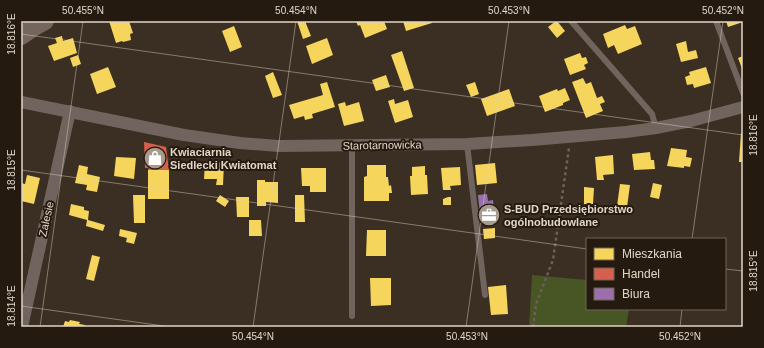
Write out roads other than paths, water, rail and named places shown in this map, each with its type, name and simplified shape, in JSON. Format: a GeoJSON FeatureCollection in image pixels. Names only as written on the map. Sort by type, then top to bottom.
{"type":"FeatureCollection","features":[{"type":"Feature","properties":{"kind":"street"},"geometry":{"type":"LineString","coordinates":[[21,36],[45,21]]}},
{"type":"Feature","properties":{"kind":"street","name":"Starotarnowicka"},"geometry":{"type":"LineString","coordinates":[[21,102],[184,135],[240,143],[278,146],[467,144],[571,137],[656,128],[691,121],[743,106]]}},
{"type":"Feature","properties":{"kind":"street","name":"Zalesie"},"geometry":{"type":"LineString","coordinates":[[22,327],[70,111]]}},
{"type":"Feature","properties":{"kind":"lane"},"geometry":{"type":"LineString","coordinates":[[571,21],[652,114],[656,128]]}},
{"type":"Feature","properties":{"kind":"lane"},"geometry":{"type":"LineString","coordinates":[[716,21],[743,93]]}},
{"type":"Feature","properties":{"kind":"lane"},"geometry":{"type":"LineString","coordinates":[[467,144],[485,295]]}},
{"type":"Feature","properties":{"kind":"lane"},"geometry":{"type":"LineString","coordinates":[[352,145],[352,316]]}},
{"type":"Feature","properties":{"kind":"place","name":"Kwiaciarnia Siedlecki Kwiatomat"},"geometry":{"type":"Point","coordinates":[155,158]}},
{"type":"Feature","properties":{"kind":"place","name":"S-BUD Przedsiębiorstwo ogólnobudowlane"},"geometry":{"type":"Point","coordinates":[489,215]}}]}
